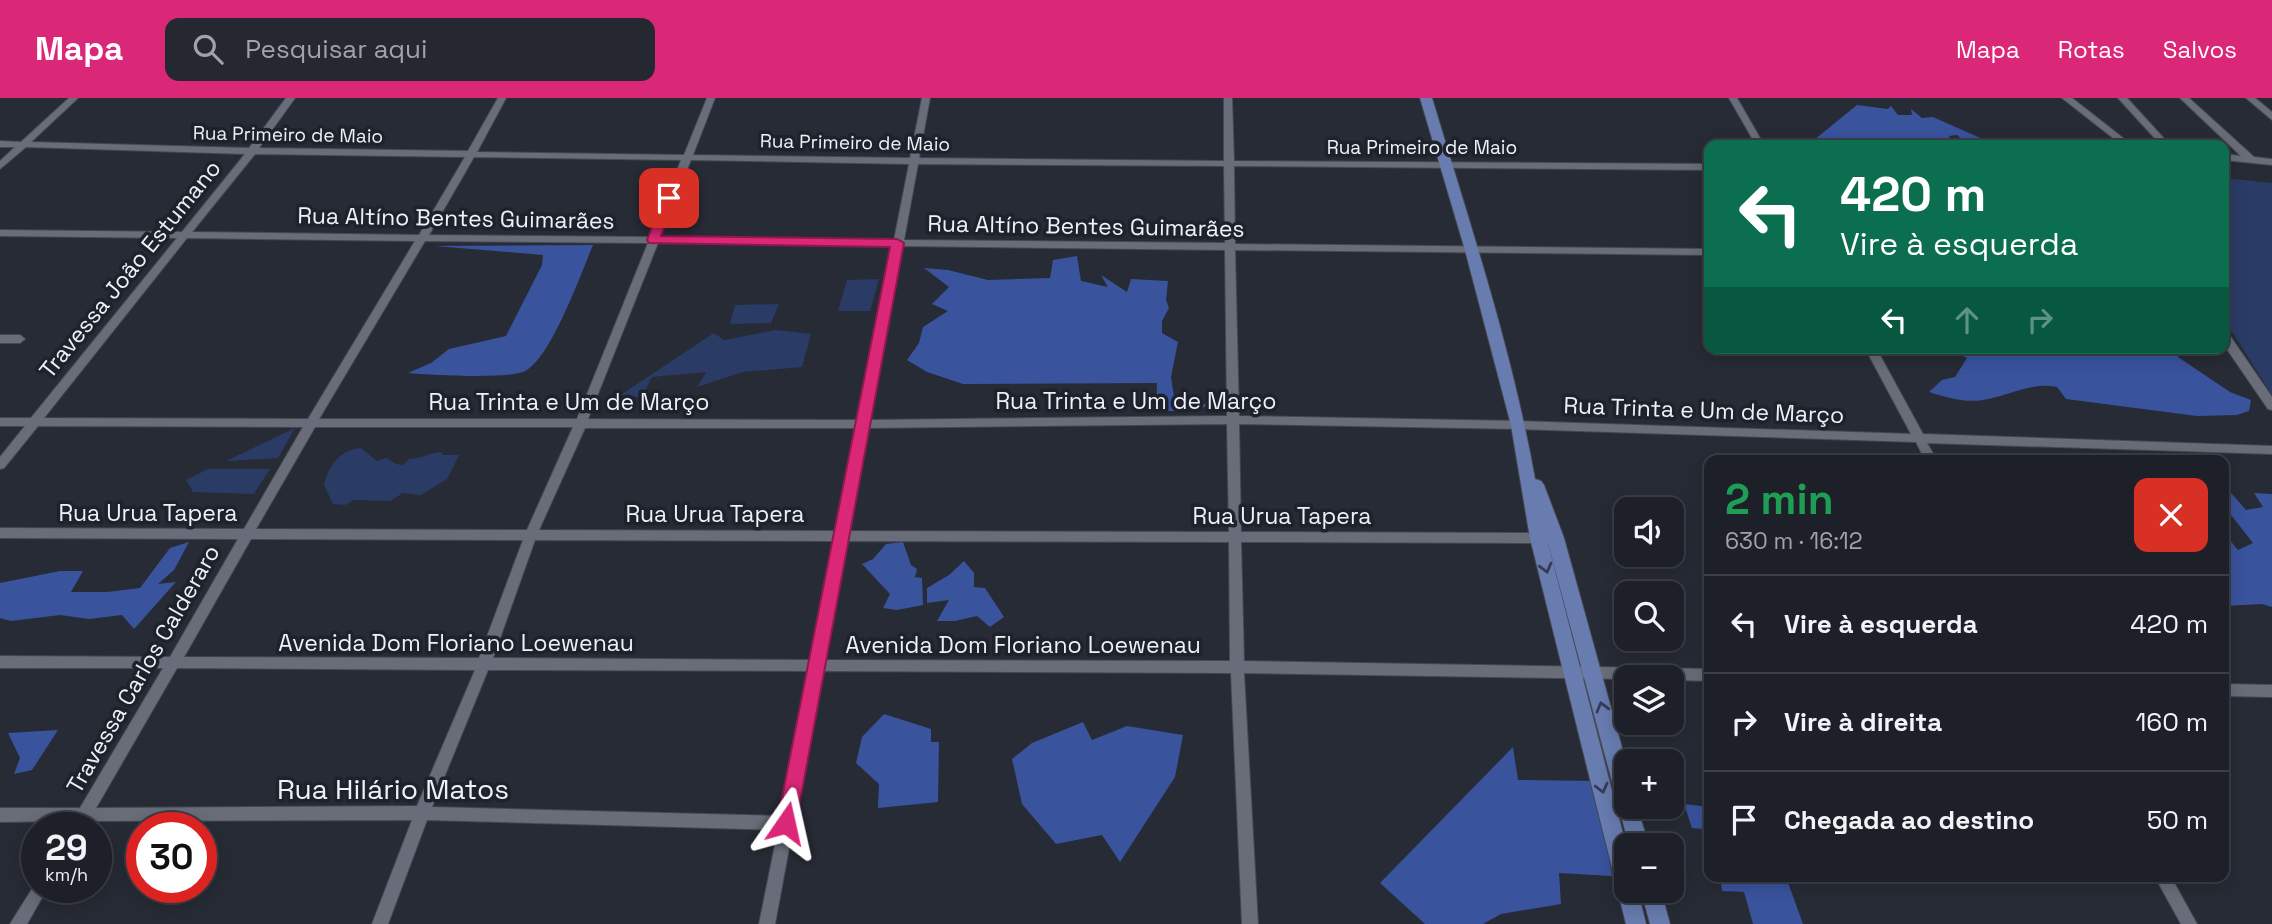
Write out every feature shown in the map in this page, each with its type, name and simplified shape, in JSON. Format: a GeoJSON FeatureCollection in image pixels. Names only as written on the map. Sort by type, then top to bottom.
{"type":"FeatureCollection","features":[{"type":"Feature","properties":{"kind":"main road"},"geometry":{"type":"LineString","coordinates":[[1426,98],[1472,250],[1547,538],[1592,672],[1614,753]]}},
{"type":"Feature","properties":{"kind":"main road"},"geometry":{"type":"LineString","coordinates":[[1547,538],[1573,672],[1614,834]]}},
{"type":"Feature","properties":{"kind":"main road"},"geometry":{"type":"LineString","coordinates":[[1631,903],[1636,924]]}},
{"type":"Feature","properties":{"kind":"main road"},"geometry":{"type":"LineString","coordinates":[[1654,903],[1660,924]]}},
{"type":"Feature","properties":{"kind":"street"},"geometry":{"type":"LineString","coordinates":[[0,166],[74,98]]}},
{"type":"Feature","properties":{"kind":"street","name":"Travessa João Estumano"},"geometry":{"type":"LineString","coordinates":[[0,465],[252,151],[291,98]]}},
{"type":"Feature","properties":{"kind":"street","name":"Travessa Carlos Calderaro"},"geometry":{"type":"LineString","coordinates":[[86,812],[312,422],[472,155],[502,98]]}},
{"type":"Feature","properties":{"kind":"street"},"geometry":{"type":"LineString","coordinates":[[380,924],[422,813],[484,664],[531,534],[580,423],[711,98]]}},
{"type":"Feature","properties":{"kind":"street"},"geometry":{"type":"LineString","coordinates":[[766,924],[818,666],[839,536],[926,98]]}},
{"type":"Feature","properties":{"kind":"street"},"geometry":{"type":"LineString","coordinates":[[1228,98],[1237,667],[1250,924]]}},
{"type":"Feature","properties":{"kind":"street"},"geometry":{"type":"LineString","coordinates":[[1733,98],[1757,140]]}},
{"type":"Feature","properties":{"kind":"street"},"geometry":{"type":"LineString","coordinates":[[2066,98],[2121,140]]}},
{"type":"Feature","properties":{"kind":"street"},"geometry":{"type":"LineString","coordinates":[[2122,98],[2161,140]]}},
{"type":"Feature","properties":{"kind":"street"},"geometry":{"type":"LineString","coordinates":[[2184,98],[2251,160]]}},
{"type":"Feature","properties":{"kind":"street"},"geometry":{"type":"LineString","coordinates":[[2250,98],[2272,117]]}},
{"type":"Feature","properties":{"kind":"street","name":"Rua Primeiro de Maio"},"geometry":{"type":"LineString","coordinates":[[0,144],[252,151],[913,161],[1704,167]]}},
{"type":"Feature","properties":{"kind":"street"},"geometry":{"type":"LineString","coordinates":[[2229,158],[2272,162]]}},
{"type":"Feature","properties":{"kind":"street","name":"Rua Altíno Bentes Guimarães"},"geometry":{"type":"LineString","coordinates":[[0,233],[1704,252]]}},
{"type":"Feature","properties":{"kind":"street"},"geometry":{"type":"LineString","coordinates":[[0,339],[20,339]]}},
{"type":"Feature","properties":{"kind":"street"},"geometry":{"type":"LineString","coordinates":[[2229,343],[2272,407]]}},
{"type":"Feature","properties":{"kind":"street"},"geometry":{"type":"LineString","coordinates":[[1873,354],[1928,455]]}},
{"type":"Feature","properties":{"kind":"street","name":"Rua Trinta e Um de Março"},"geometry":{"type":"LineString","coordinates":[[0,422],[863,424],[1235,421],[1518,425],[2272,450]]}},
{"type":"Feature","properties":{"kind":"street","name":"Rua Urua Tapera"},"geometry":{"type":"LineString","coordinates":[[0,533],[1547,538]]}},
{"type":"Feature","properties":{"kind":"street","name":"Avenida Dom Floriano Loewenau"},"geometry":{"type":"LineString","coordinates":[[0,662],[1237,667],[1704,675]]}},
{"type":"Feature","properties":{"kind":"street"},"geometry":{"type":"LineString","coordinates":[[2229,690],[2272,691]]}},
{"type":"Feature","properties":{"kind":"street","name":"Rua Hilário Matos"},"geometry":{"type":"LineString","coordinates":[[112,821],[422,813],[786,823]]}},
{"type":"Feature","properties":{"kind":"street","name":"Rua Hilário Matos"},"geometry":{"type":"LineString","coordinates":[[0,815],[21,817]]}},
{"type":"Feature","properties":{"kind":"street"},"geometry":{"type":"LineString","coordinates":[[2166,882],[2189,924]]}},
{"type":"Feature","properties":{"kind":"street"},"geometry":{"type":"LineString","coordinates":[[18,924],[30,903]]}},
{"type":"Feature","properties":{"kind":"shaded area"},"geometry":{"type":"Polygon","coordinates":[[[1857,105],[1888,109],[1891,106],[1898,115],[1912,115],[1911,109],[1922,118],[1933,117],[1985,140],[1962,140],[1957,135],[1949,136],[1951,140],[1814,140],[1857,105]]]}},
{"type":"Feature","properties":{"kind":"shaded area"},"geometry":{"type":"Polygon","coordinates":[[[2229,179],[2272,183],[2272,395],[2229,327],[2229,179]]]}},
{"type":"Feature","properties":{"kind":"shaded area"},"geometry":{"type":"Polygon","coordinates":[[[593,245],[554,335],[544,352],[523,372],[484,376],[408,373],[431,363],[449,349],[506,336],[542,265],[543,255],[435,246],[593,245]]]}},
{"type":"Feature","properties":{"kind":"shaded area"},"geometry":{"type":"Polygon","coordinates":[[[1077,256],[1081,281],[1108,287],[1101,275],[1127,292],[1131,279],[1168,281],[1166,300],[1169,308],[1162,321],[1162,333],[1178,342],[1171,377],[1175,404],[1211,404],[1195,411],[1156,411],[1157,383],[963,384],[927,372],[907,360],[919,343],[923,327],[948,311],[932,304],[949,287],[924,268],[948,270],[988,280],[1050,278],[1053,260],[1077,256]]]}},
{"type":"Feature","properties":{"kind":"shaded area"},"geometry":{"type":"Polygon","coordinates":[[[879,279],[870,311],[838,311],[847,280],[879,279]]]}},
{"type":"Feature","properties":{"kind":"shaded area"},"geometry":{"type":"Polygon","coordinates":[[[779,304],[771,323],[730,324],[735,305],[779,304]]]}},
{"type":"Feature","properties":{"kind":"shaded area"},"geometry":{"type":"Polygon","coordinates":[[[776,330],[811,334],[802,367],[743,372],[697,387],[706,372],[652,377],[642,397],[619,396],[714,333],[724,340],[776,330]]]}},
{"type":"Feature","properties":{"kind":"shaded area"},"geometry":{"type":"Polygon","coordinates":[[[1959,354],[2180,354],[2178,357],[2230,392],[2251,400],[2249,411],[2237,415],[2197,416],[2066,399],[2057,387],[2048,386],[2031,387],[1973,401],[1929,392],[1942,380],[1955,377],[1967,358],[1959,354]]]}},
{"type":"Feature","properties":{"kind":"shaded area"},"geometry":{"type":"Polygon","coordinates":[[[295,428],[278,458],[226,461],[295,428]]]}},
{"type":"Feature","properties":{"kind":"shaded area"},"geometry":{"type":"Polygon","coordinates":[[[361,448],[377,461],[386,458],[403,465],[409,459],[441,452],[443,455],[459,455],[447,479],[421,495],[403,493],[390,501],[354,500],[345,505],[333,504],[324,485],[329,471],[341,456],[361,448]]]}},
{"type":"Feature","properties":{"kind":"shaded area"},"geometry":{"type":"Polygon","coordinates":[[[208,469],[270,469],[254,494],[193,492],[186,480],[208,469]]]}},
{"type":"Feature","properties":{"kind":"shaded area"},"geometry":{"type":"Polygon","coordinates":[[[2229,493],[2246,510],[2263,507],[2254,493],[2272,494],[2272,607],[2262,604],[2229,606],[2229,539],[2238,550],[2253,543],[2229,512],[2229,493]]]}},
{"type":"Feature","properties":{"kind":"shaded area"},"geometry":{"type":"Polygon","coordinates":[[[189,542],[174,570],[158,584],[176,582],[134,629],[122,615],[89,619],[60,615],[11,621],[0,618],[0,583],[60,571],[83,571],[71,592],[140,588],[170,548],[189,542]]]}},
{"type":"Feature","properties":{"kind":"shaded area"},"geometry":{"type":"Polygon","coordinates":[[[903,542],[911,565],[917,569],[915,577],[922,578],[923,605],[897,610],[883,608],[890,594],[862,564],[873,559],[886,544],[903,542]]]}},
{"type":"Feature","properties":{"kind":"shaded area"},"geometry":{"type":"Polygon","coordinates":[[[964,561],[974,573],[974,587],[985,588],[1004,617],[990,627],[977,616],[955,621],[937,621],[949,600],[927,603],[927,588],[949,575],[964,561]]]}},
{"type":"Feature","properties":{"kind":"shaded area"},"geometry":{"type":"Polygon","coordinates":[[[884,714],[931,729],[931,742],[939,742],[938,802],[878,808],[879,784],[856,763],[862,737],[884,714]]]}},
{"type":"Feature","properties":{"kind":"shaded area"},"geometry":{"type":"Polygon","coordinates":[[[1083,722],[1092,740],[1127,726],[1183,735],[1175,777],[1120,862],[1102,835],[1056,844],[1022,804],[1012,759],[1032,743],[1083,722]]]}},
{"type":"Feature","properties":{"kind":"shaded area"},"geometry":{"type":"Polygon","coordinates":[[[58,730],[32,770],[14,774],[20,758],[8,733],[58,730]]]}},
{"type":"Feature","properties":{"kind":"shaded area"},"geometry":{"type":"Polygon","coordinates":[[[1513,747],[1518,780],[1596,781],[1612,876],[1559,873],[1561,904],[1501,914],[1483,924],[1425,924],[1380,883],[1513,747]]]}},
{"type":"Feature","properties":{"kind":"shaded area"},"geometry":{"type":"Polygon","coordinates":[[[1684,804],[1704,806],[1704,833],[1703,829],[1692,828],[1684,804]]]}},
{"type":"Feature","properties":{"kind":"shaded area"},"geometry":{"type":"Polygon","coordinates":[[[1721,882],[1788,882],[1803,924],[1753,924],[1744,892],[1722,891],[1721,882]]]}},
{"type":"Feature","properties":{"kind":"route"},"geometry":{"type":"LineString","coordinates":[[669,198],[653,240],[897,243],[786,823]]}}]}
